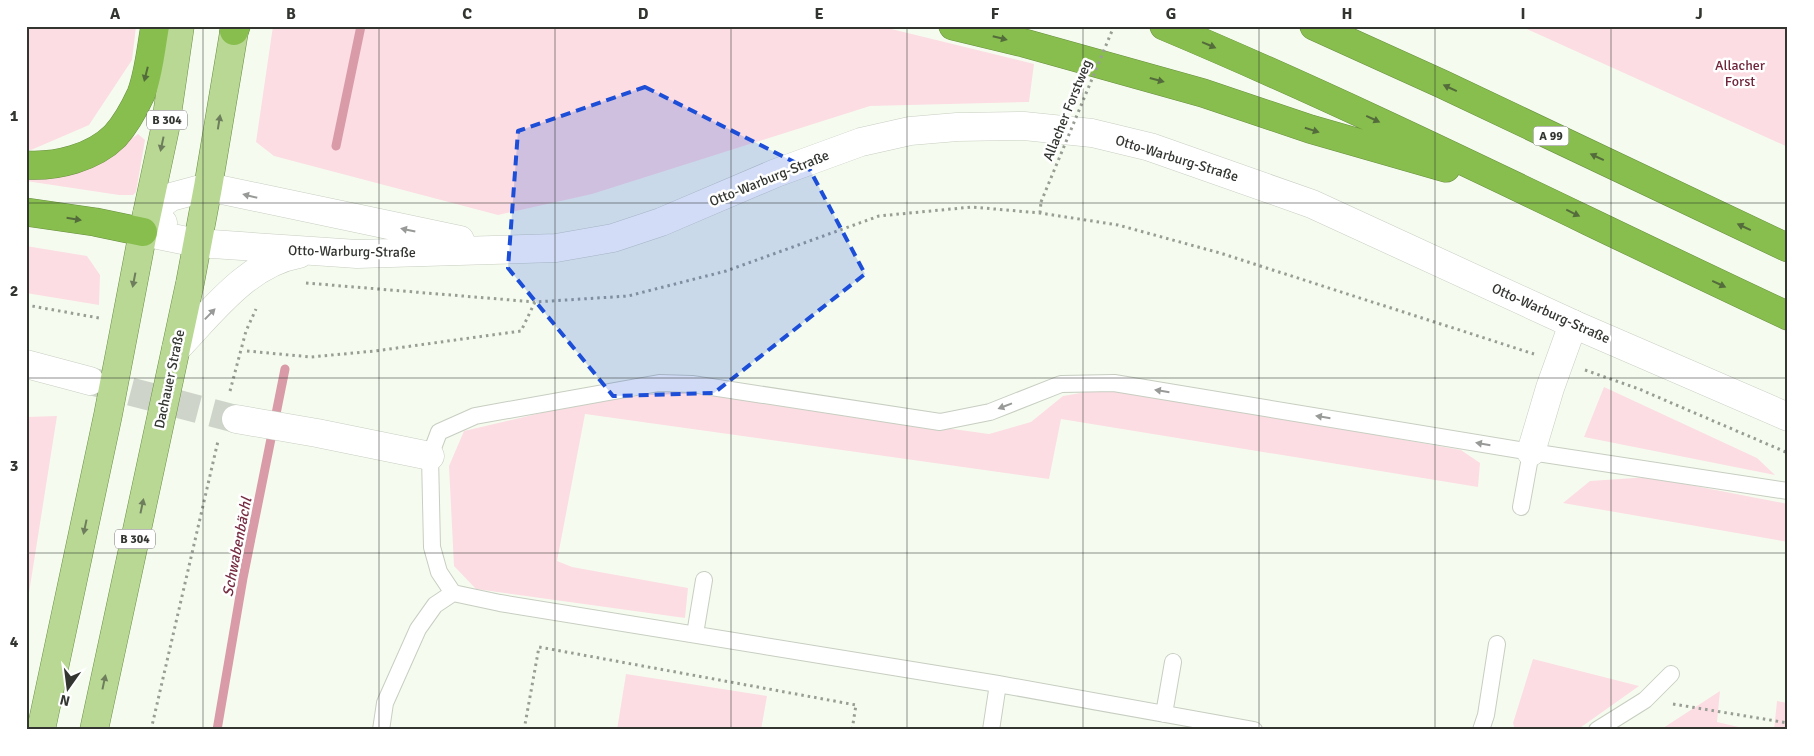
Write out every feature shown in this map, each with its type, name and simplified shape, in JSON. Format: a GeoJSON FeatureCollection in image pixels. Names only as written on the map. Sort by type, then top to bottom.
{"type":"FeatureCollection","features":[{"type":"Feature","properties":{"kind":"highway"},"geometry":{"type":"LineString","coordinates":[[26,165],[54,165],[76,158],[96,150],[115,136],[141,94],[155,26]]}},
{"type":"Feature","properties":{"kind":"highway"},"geometry":{"type":"LineString","coordinates":[[953,26],[1024,43],[1203,93],[1310,129],[1529,192]]}},
{"type":"Feature","properties":{"kind":"highway"},"geometry":{"type":"LineString","coordinates":[[1164,26],[1234,56],[1529,192],[1788,316]]}},
{"type":"Feature","properties":{"kind":"highway","name":"A 99"},"geometry":{"type":"LineString","coordinates":[[1314,26],[1451,88],[1788,248]]}},
{"type":"Feature","properties":{"kind":"highway"},"geometry":{"type":"LineString","coordinates":[[26,212],[145,223]]}},
{"type":"Feature","properties":{"kind":"main road","name":"B 304"},"geometry":{"type":"LineString","coordinates":[[42,730],[165,129],[180,26]]}},
{"type":"Feature","properties":{"kind":"main road","name":"Dachauer Straße"},"geometry":{"type":"LineString","coordinates":[[94,730],[176,349],[208,187],[235,28]]}},
{"type":"Feature","properties":{"kind":"main road","name":"Otto-Warburg-Straße"},"geometry":{"type":"LineString","coordinates":[[145,223],[197,243],[356,254],[556,248],[613,238],[661,222],[776,173],[861,142],[910,130],[1024,126],[1092,133],[1150,147],[1312,204],[1573,324],[1788,417]]}},
{"type":"Feature","properties":{"kind":"main road"},"geometry":{"type":"LineString","coordinates":[[145,223],[171,198],[208,187]]}},
{"type":"Feature","properties":{"kind":"main road","name":"Otto-Warburg-Straße"},"geometry":{"type":"LineString","coordinates":[[208,187],[508,250]]}},
{"type":"Feature","properties":{"kind":"main road"},"geometry":{"type":"LineString","coordinates":[[176,349],[244,280],[268,264],[285,256],[314,251]]}},
{"type":"Feature","properties":{"kind":"main road"},"geometry":{"type":"LineString","coordinates":[[1531,452],[1559,361],[1573,324]]}},
{"type":"Feature","properties":{"kind":"main road"},"geometry":{"type":"LineString","coordinates":[[26,364],[90,382]]}},
{"type":"Feature","properties":{"kind":"main road"},"geometry":{"type":"LineString","coordinates":[[229,416],[430,456]]}},
{"type":"Feature","properties":{"kind":"lane"},"geometry":{"type":"LineString","coordinates":[[1254,730],[998,684],[500,603],[453,593],[439,572],[432,547],[430,456],[439,432],[475,416],[659,383],[692,384],[940,422],[990,412],[1062,384],[1114,382],[1531,452],[1788,491]]}},
{"type":"Feature","properties":{"kind":"lane"},"geometry":{"type":"LineString","coordinates":[[1520,508],[1531,452]]}},
{"type":"Feature","properties":{"kind":"lane"},"geometry":{"type":"LineString","coordinates":[[695,634],[704,580]]}},
{"type":"Feature","properties":{"kind":"lane"},"geometry":{"type":"LineString","coordinates":[[381,730],[385,704],[418,629],[435,605],[453,593]]}},
{"type":"Feature","properties":{"kind":"lane"},"geometry":{"type":"LineString","coordinates":[[1481,730],[1486,715],[1497,644]]}},
{"type":"Feature","properties":{"kind":"lane"},"geometry":{"type":"LineString","coordinates":[[1164,714],[1173,662]]}},
{"type":"Feature","properties":{"kind":"lane"},"geometry":{"type":"LineString","coordinates":[[1597,730],[1645,700],[1671,674]]}},
{"type":"Feature","properties":{"kind":"lane"},"geometry":{"type":"LineString","coordinates":[[991,730],[998,684]]}},
{"type":"Feature","properties":{"kind":"path","name":"Allacher Forstweg"},"geometry":{"type":"LineString","coordinates":[[1040,213],[1042,202],[1114,26]]}},
{"type":"Feature","properties":{"kind":"path"},"geometry":{"type":"LineString","coordinates":[[302,283],[535,302],[628,296],[726,271],[879,216],[972,206],[1040,213],[1118,225],[1220,253],[1559,361],[1639,389],[1788,453]]}},
{"type":"Feature","properties":{"kind":"path"},"geometry":{"type":"LineString","coordinates":[[247,351],[311,357],[375,351],[521,331],[535,302]]}},
{"type":"Feature","properties":{"kind":"path"},"geometry":{"type":"LineString","coordinates":[[26,305],[104,319]]}},
{"type":"Feature","properties":{"kind":"path"},"geometry":{"type":"LineString","coordinates":[[152,730],[229,416],[246,331],[257,306]]}},
{"type":"Feature","properties":{"kind":"path"},"geometry":{"type":"LineString","coordinates":[[524,730],[539,647],[856,705],[852,730]]}},
{"type":"Feature","properties":{"kind":"path"},"geometry":{"type":"LineString","coordinates":[[1645,700],[1788,723]]}},
{"type":"Feature","properties":{"kind":"highlighted area"},"geometry":{"type":"Polygon","coordinates":[[[645,87],[810,170],[865,274],[714,393],[613,396],[508,268],[518,131],[645,87]]]}},
{"type":"Feature","properties":{"kind":"green space"},"geometry":{"type":"Polygon","coordinates":[[[26,26],[136,26],[132,60],[89,125],[31,150],[26,149],[26,26]]]}},
{"type":"Feature","properties":{"kind":"green space"},"geometry":{"type":"Polygon","coordinates":[[[273,26],[879,26],[1034,64],[1029,102],[870,106],[592,194],[498,215],[274,156],[256,142],[273,26]]]}},
{"type":"Feature","properties":{"kind":"green space","name":"Allacher Forst"},"geometry":{"type":"Polygon","coordinates":[[[1520,26],[1788,26],[1788,147],[1520,26]]]}},
{"type":"Feature","properties":{"kind":"green space"},"geometry":{"type":"Polygon","coordinates":[[[138,134],[145,140],[136,192],[133,195],[119,195],[26,181],[26,178],[56,177],[87,169],[108,157],[138,134]]]}},
{"type":"Feature","properties":{"kind":"green space"},"geometry":{"type":"Polygon","coordinates":[[[26,246],[87,256],[100,275],[99,305],[26,293],[26,246]]]}},
{"type":"Feature","properties":{"kind":"green space"},"geometry":{"type":"Polygon","coordinates":[[[1604,387],[1757,458],[1775,475],[1584,437],[1604,387]]]}},
{"type":"Feature","properties":{"kind":"green space"},"geometry":{"type":"Polygon","coordinates":[[[1110,388],[1461,450],[1480,463],[1478,487],[1061,419],[1049,479],[585,414],[557,561],[572,567],[688,588],[685,618],[476,589],[454,566],[449,466],[464,431],[596,400],[679,391],[989,434],[1031,422],[1063,396],[1110,388]]]}},
{"type":"Feature","properties":{"kind":"green space"},"geometry":{"type":"Polygon","coordinates":[[[57,416],[26,612],[26,417],[57,416]]]}},
{"type":"Feature","properties":{"kind":"green space"},"geometry":{"type":"Polygon","coordinates":[[[1649,477],[1788,504],[1788,542],[1563,503],[1590,481],[1649,477]]]}},
{"type":"Feature","properties":{"kind":"green space"},"geometry":{"type":"Polygon","coordinates":[[[1533,659],[1639,686],[1577,730],[1515,730],[1513,723],[1533,659]]]}},
{"type":"Feature","properties":{"kind":"green space"},"geometry":{"type":"Polygon","coordinates":[[[626,674],[767,696],[761,730],[617,730],[626,674]]]}},
{"type":"Feature","properties":{"kind":"green space"},"geometry":{"type":"Polygon","coordinates":[[[1720,691],[1717,722],[1752,730],[1660,730],[1720,691]]]}},
{"type":"Feature","properties":{"kind":"green space"},"geometry":{"type":"Polygon","coordinates":[[[1777,701],[1788,703],[1788,730],[1774,730],[1777,701]]]}},
{"type":"Feature","properties":{"kind":"waterway","name":"Schwabenbächl"},"geometry":{"type":"LineString","coordinates":[[336,146],[361,26]]}},
{"type":"Feature","properties":{"kind":"waterway","name":"Schwabenbächl"},"geometry":{"type":"LineString","coordinates":[[217,730],[243,578],[285,369]]}},
{"type":"Feature","properties":{"kind":"tunnel"},"geometry":{"type":"LineString","coordinates":[[90,381],[236,419]]}}]}
